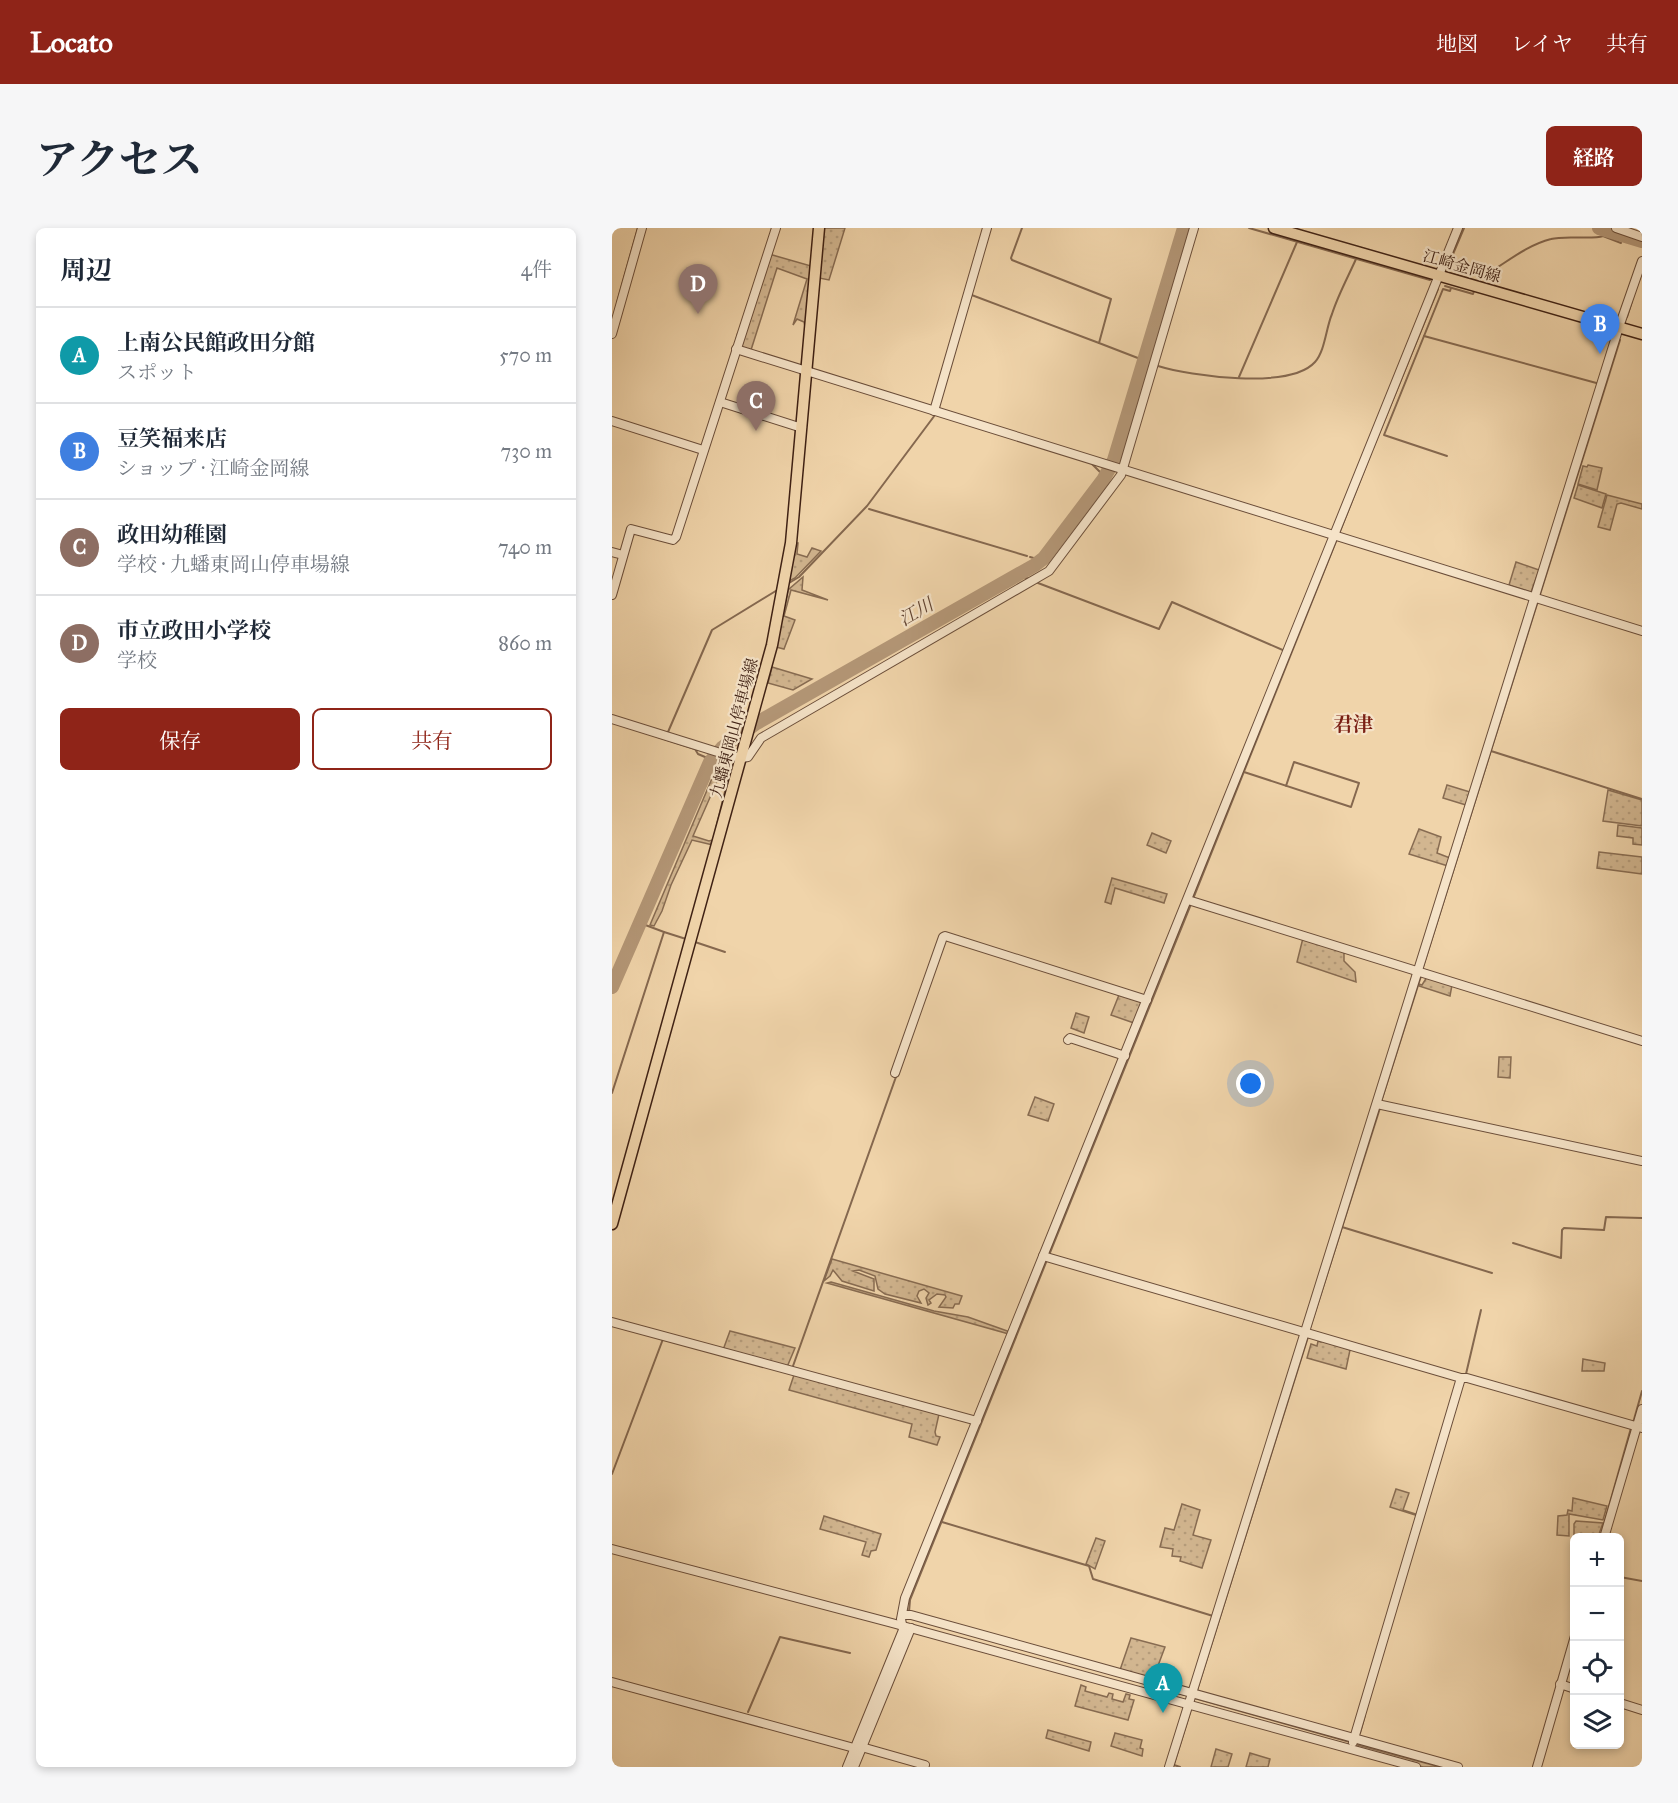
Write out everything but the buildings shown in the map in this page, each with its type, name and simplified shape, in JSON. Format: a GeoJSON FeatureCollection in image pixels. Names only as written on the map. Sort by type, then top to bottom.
{"type":"FeatureCollection","features":[{"type":"Feature","properties":{"kind":"main road","name":"九蟠東岡山停車場線"},"geometry":{"type":"LineString","coordinates":[[612,1224],[772,645],[787,568],[802,428],[819,228]]}},
{"type":"Feature","properties":{"kind":"main road","name":"江崎金岡線"},"geometry":{"type":"LineString","coordinates":[[1274,228],[1642,334]]}},
{"type":"Feature","properties":{"kind":"street"},"geometry":{"type":"LineString","coordinates":[[612,334],[615,312],[642,228]]}},
{"type":"Feature","properties":{"kind":"street"},"geometry":{"type":"LineString","coordinates":[[612,595],[619,554],[631,529],[673,540],[676,537],[776,228]]}},
{"type":"Feature","properties":{"kind":"street"},"geometry":{"type":"LineString","coordinates":[[934,411],[987,228]]}},
{"type":"Feature","properties":{"kind":"street"},"geometry":{"type":"LineString","coordinates":[[612,719],[727,755],[743,754],[748,757],[761,738],[1049,571],[1113,488],[1121,469],[1194,228]]}},
{"type":"Feature","properties":{"kind":"street"},"geometry":{"type":"LineString","coordinates":[[847,1767],[858,1746],[901,1635],[910,1622],[905,1598],[1190,901],[1458,228]]}},
{"type":"Feature","properties":{"kind":"street"},"geometry":{"type":"LineString","coordinates":[[1616,228],[1642,237]]}},
{"type":"Feature","properties":{"kind":"street"},"geometry":{"type":"LineString","coordinates":[[1169,1767],[1308,1333],[1642,261]]}},
{"type":"Feature","properties":{"kind":"street"},"geometry":{"type":"LineString","coordinates":[[736,349],[1642,631]]}},
{"type":"Feature","properties":{"kind":"street"},"geometry":{"type":"LineString","coordinates":[[720,402],[802,428]]}},
{"type":"Feature","properties":{"kind":"street"},"geometry":{"type":"LineString","coordinates":[[612,421],[703,450]]}},
{"type":"Feature","properties":{"kind":"street"},"geometry":{"type":"LineString","coordinates":[[1190,901],[1642,1041]]}},
{"type":"Feature","properties":{"kind":"street"},"geometry":{"type":"LineString","coordinates":[[895,1073],[945,936],[1148,1000]]}},
{"type":"Feature","properties":{"kind":"street"},"geometry":{"type":"LineString","coordinates":[[1068,1040],[1070,1038],[1125,1056]]}},
{"type":"Feature","properties":{"kind":"street"},"geometry":{"type":"LineString","coordinates":[[1379,1104],[1642,1161]]}},
{"type":"Feature","properties":{"kind":"street"},"geometry":{"type":"LineString","coordinates":[[1046,1257],[1636,1427]]}},
{"type":"Feature","properties":{"kind":"street"},"geometry":{"type":"LineString","coordinates":[[612,1322],[977,1421]]}},
{"type":"Feature","properties":{"kind":"street"},"geometry":{"type":"LineString","coordinates":[[1353,1743],[1461,1378]]}},
{"type":"Feature","properties":{"kind":"street"},"geometry":{"type":"LineString","coordinates":[[1605,1533],[1642,1409]]}},
{"type":"Feature","properties":{"kind":"street"},"geometry":{"type":"LineString","coordinates":[[612,1549],[910,1622],[1353,1743],[1458,1767]]}},
{"type":"Feature","properties":{"kind":"street"},"geometry":{"type":"LineString","coordinates":[[910,1622],[1353,1743],[1416,1767]]}},
{"type":"Feature","properties":{"kind":"street"},"geometry":{"type":"LineString","coordinates":[[1537,1767],[1573,1641]]}},
{"type":"Feature","properties":{"kind":"street"},"geometry":{"type":"LineString","coordinates":[[612,1682],[926,1765]]}},
{"type":"Feature","properties":{"kind":"street"},"geometry":{"type":"LineString","coordinates":[[1560,1684],[1570,1687]]}},
{"type":"Feature","properties":{"kind":"street"},"geometry":{"type":"LineString","coordinates":[[1624,1704],[1642,1710]]}},
{"type":"Feature","properties":{"kind":"street"},"geometry":{"type":"LineString","coordinates":[[854,1767],[858,1746]]}},
{"type":"Feature","properties":{"kind":"shaded area"},"geometry":{"type":"Polygon","coordinates":[[[823,228],[845,228],[829,280],[819,278],[823,228]]]}},
{"type":"Feature","properties":{"kind":"shaded area"},"geometry":{"type":"Polygon","coordinates":[[[769,254],[811,266],[806,331],[804,322],[797,319],[793,325],[807,279],[777,268],[751,350],[740,347],[769,254]]]}},
{"type":"Feature","properties":{"kind":"shaded area"},"geometry":{"type":"Polygon","coordinates":[[[1583,466],[1602,468],[1597,490],[1578,484],[1583,466]]]}},
{"type":"Feature","properties":{"kind":"shaded area"},"geometry":{"type":"Polygon","coordinates":[[[1578,485],[1606,494],[1602,508],[1574,498],[1578,485]]]}},
{"type":"Feature","properties":{"kind":"shaded area"},"geometry":{"type":"Polygon","coordinates":[[[1607,495],[1642,504],[1642,509],[1617,504],[1610,530],[1598,527],[1607,495]]]}},
{"type":"Feature","properties":{"kind":"shaded area"},"geometry":{"type":"Polygon","coordinates":[[[795,543],[798,543],[797,554],[807,557],[812,548],[821,551],[795,578],[789,581],[795,543]]]}},
{"type":"Feature","properties":{"kind":"shaded area"},"geometry":{"type":"Polygon","coordinates":[[[1516,562],[1539,570],[1531,592],[1509,585],[1516,562]]]}},
{"type":"Feature","properties":{"kind":"shaded area"},"geometry":{"type":"Polygon","coordinates":[[[803,577],[802,590],[828,600],[791,590],[784,616],[795,620],[784,649],[776,647],[788,590],[803,577]]]}},
{"type":"Feature","properties":{"kind":"shaded area"},"geometry":{"type":"Polygon","coordinates":[[[772,667],[812,679],[793,690],[768,683],[772,667]]]}},
{"type":"Feature","properties":{"kind":"shaded area"},"geometry":{"type":"Polygon","coordinates":[[[726,758],[736,762],[713,845],[692,840],[671,885],[662,911],[654,926],[650,925],[716,769],[726,758]],[[719,777],[693,836],[713,840],[728,779],[719,777]]]}},
{"type":"Feature","properties":{"kind":"shaded area"},"geometry":{"type":"Polygon","coordinates":[[[1447,785],[1470,792],[1466,805],[1443,798],[1447,785]]]}},
{"type":"Feature","properties":{"kind":"shaded area"},"geometry":{"type":"Polygon","coordinates":[[[1608,790],[1642,800],[1642,826],[1603,821],[1608,790]]]}},
{"type":"Feature","properties":{"kind":"shaded area"},"geometry":{"type":"Polygon","coordinates":[[[1618,825],[1642,828],[1642,845],[1633,844],[1633,838],[1617,836],[1618,825]]]}},
{"type":"Feature","properties":{"kind":"shaded area"},"geometry":{"type":"Polygon","coordinates":[[[1419,829],[1441,837],[1437,853],[1450,858],[1448,866],[1409,854],[1419,829]]]}},
{"type":"Feature","properties":{"kind":"shaded area"},"geometry":{"type":"Polygon","coordinates":[[[1152,833],[1171,841],[1166,853],[1147,845],[1152,833]]]}},
{"type":"Feature","properties":{"kind":"shaded area"},"geometry":{"type":"Polygon","coordinates":[[[1599,852],[1642,857],[1642,874],[1597,868],[1599,852]]]}},
{"type":"Feature","properties":{"kind":"shaded area"},"geometry":{"type":"Polygon","coordinates":[[[1112,878],[1167,894],[1164,903],[1115,888],[1111,904],[1105,902],[1112,878]]]}},
{"type":"Feature","properties":{"kind":"shaded area"},"geometry":{"type":"Polygon","coordinates":[[[1303,938],[1344,951],[1344,961],[1355,972],[1356,982],[1297,962],[1303,938]]]}},
{"type":"Feature","properties":{"kind":"shaded area"},"geometry":{"type":"Polygon","coordinates":[[[1427,977],[1452,985],[1450,996],[1419,986],[1427,977]]]}},
{"type":"Feature","properties":{"kind":"shaded area"},"geometry":{"type":"Polygon","coordinates":[[[1119,995],[1144,1003],[1134,1023],[1111,1015],[1119,995]]]}},
{"type":"Feature","properties":{"kind":"shaded area"},"geometry":{"type":"Polygon","coordinates":[[[1076,1013],[1089,1017],[1084,1033],[1071,1028],[1076,1013]]]}},
{"type":"Feature","properties":{"kind":"shaded area"},"geometry":{"type":"Polygon","coordinates":[[[1499,1057],[1511,1057],[1510,1078],[1498,1077],[1499,1057]]]}},
{"type":"Feature","properties":{"kind":"shaded area"},"geometry":{"type":"Polygon","coordinates":[[[1035,1097],[1054,1104],[1048,1121],[1028,1115],[1035,1097]]]}},
{"type":"Feature","properties":{"kind":"shaded area"},"geometry":{"type":"Polygon","coordinates":[[[832,1259],[962,1296],[959,1304],[955,1304],[953,1308],[939,1307],[946,1297],[937,1294],[929,1300],[931,1303],[928,1305],[926,1298],[929,1293],[924,1289],[919,1291],[917,1296],[921,1303],[885,1294],[878,1289],[875,1276],[859,1270],[853,1271],[874,1279],[874,1291],[842,1281],[833,1270],[824,1281],[832,1259]]]}},
{"type":"Feature","properties":{"kind":"shaded area"},"geometry":{"type":"Polygon","coordinates":[[[831,1282],[934,1311],[968,1317],[1010,1332],[1009,1334],[827,1283],[831,1282]]]}},
{"type":"Feature","properties":{"kind":"shaded area"},"geometry":{"type":"Polygon","coordinates":[[[730,1331],[795,1348],[787,1367],[723,1350],[730,1331]]]}},
{"type":"Feature","properties":{"kind":"shaded area"},"geometry":{"type":"Polygon","coordinates":[[[1322,1339],[1350,1350],[1346,1369],[1307,1358],[1311,1344],[1317,1346],[1318,1341],[1321,1342],[1322,1339]]]}},
{"type":"Feature","properties":{"kind":"shaded area"},"geometry":{"type":"Polygon","coordinates":[[[1583,1359],[1605,1363],[1604,1371],[1582,1371],[1583,1359]]]}},
{"type":"Feature","properties":{"kind":"shaded area"},"geometry":{"type":"Polygon","coordinates":[[[794,1375],[939,1414],[935,1432],[936,1436],[940,1437],[937,1445],[909,1437],[912,1424],[789,1390],[794,1375]]]}},
{"type":"Feature","properties":{"kind":"shaded area"},"geometry":{"type":"Polygon","coordinates":[[[1396,1489],[1409,1493],[1403,1510],[1418,1516],[1390,1507],[1396,1489]]]}},
{"type":"Feature","properties":{"kind":"shaded area"},"geometry":{"type":"Polygon","coordinates":[[[1573,1498],[1607,1506],[1603,1520],[1569,1514],[1569,1536],[1557,1535],[1558,1516],[1567,1515],[1568,1510],[1572,1511],[1573,1498]]]}},
{"type":"Feature","properties":{"kind":"shaded area"},"geometry":{"type":"Polygon","coordinates":[[[1182,1504],[1200,1510],[1193,1535],[1211,1540],[1202,1568],[1180,1561],[1181,1557],[1172,1556],[1173,1549],[1160,1547],[1165,1528],[1174,1530],[1182,1504]]]}},
{"type":"Feature","properties":{"kind":"shaded area"},"geometry":{"type":"Polygon","coordinates":[[[824,1516],[881,1534],[876,1550],[871,1551],[869,1557],[862,1555],[866,1542],[820,1529],[824,1516]]]}},
{"type":"Feature","properties":{"kind":"shaded area"},"geometry":{"type":"Polygon","coordinates":[[[1576,1521],[1603,1523],[1599,1533],[1574,1533],[1576,1521]]]}},
{"type":"Feature","properties":{"kind":"shaded area"},"geometry":{"type":"Polygon","coordinates":[[[1096,1538],[1105,1541],[1095,1569],[1086,1564],[1096,1538]]]}},
{"type":"Feature","properties":{"kind":"shaded area"},"geometry":{"type":"Polygon","coordinates":[[[1131,1638],[1165,1647],[1153,1679],[1120,1670],[1131,1638]]]}},
{"type":"Feature","properties":{"kind":"shaded area"},"geometry":{"type":"Polygon","coordinates":[[[1081,1685],[1086,1687],[1085,1691],[1107,1697],[1109,1693],[1113,1694],[1112,1699],[1123,1702],[1126,1694],[1130,1695],[1129,1699],[1134,1700],[1128,1720],[1075,1706],[1081,1685]]]}},
{"type":"Feature","properties":{"kind":"shaded area"},"geometry":{"type":"Polygon","coordinates":[[[1048,1730],[1091,1742],[1089,1751],[1046,1738],[1048,1730]]]}},
{"type":"Feature","properties":{"kind":"shaded area"},"geometry":{"type":"Polygon","coordinates":[[[1115,1733],[1142,1740],[1140,1748],[1143,1749],[1142,1756],[1111,1746],[1115,1733]]]}},
{"type":"Feature","properties":{"kind":"shaded area"},"geometry":{"type":"Polygon","coordinates":[[[1354,1744],[1440,1767],[1423,1767],[1355,1748],[1354,1744]]]}},
{"type":"Feature","properties":{"kind":"shaded area"},"geometry":{"type":"Polygon","coordinates":[[[1216,1749],[1232,1754],[1228,1767],[1211,1767],[1216,1749]]]}},
{"type":"Feature","properties":{"kind":"shaded area"},"geometry":{"type":"Polygon","coordinates":[[[1250,1753],[1270,1759],[1268,1767],[1246,1767],[1250,1753]]]}},
{"type":"Feature","properties":{"kind":"waterway"},"geometry":{"type":"LineString","coordinates":[[617,303],[638,228]]}},
{"type":"Feature","properties":{"kind":"waterway"},"geometry":{"type":"LineString","coordinates":[[1022,228],[1012,260],[1111,299],[1099,343],[1143,360]]}},
{"type":"Feature","properties":{"kind":"waterway","name":"江川"},"geometry":{"type":"LineString","coordinates":[[612,987],[710,762],[722,748],[755,724],[1035,565],[1044,558],[1103,480],[1114,460],[1184,228]]}},
{"type":"Feature","properties":{"kind":"waterway"},"geometry":{"type":"LineString","coordinates":[[1249,228],[1430,280]]}},
{"type":"Feature","properties":{"kind":"waterway"},"geometry":{"type":"LineString","coordinates":[[1448,266],[1464,228]]}},
{"type":"Feature","properties":{"kind":"waterway"},"geometry":{"type":"LineString","coordinates":[[1599,228],[1642,241]]}},
{"type":"Feature","properties":{"kind":"waterway"},"geometry":{"type":"LineString","coordinates":[[1480,280],[1523,251],[1551,239],[1603,236],[1621,243]]}},
{"type":"Feature","properties":{"kind":"waterway"},"geometry":{"type":"LineString","coordinates":[[1239,377],[1297,242]]}},
{"type":"Feature","properties":{"kind":"waterway"},"geometry":{"type":"LineString","coordinates":[[1158,366],[1193,374],[1239,378],[1284,376],[1302,371],[1315,362],[1321,352],[1334,307],[1356,259]]}},
{"type":"Feature","properties":{"kind":"waterway"},"geometry":{"type":"LineString","coordinates":[[1445,286],[1473,294],[1474,291]]}},
{"type":"Feature","properties":{"kind":"waterway"},"geometry":{"type":"LineString","coordinates":[[1447,456],[1384,435],[1443,289],[1450,291],[1451,288]]}},
{"type":"Feature","properties":{"kind":"waterway"},"geometry":{"type":"LineString","coordinates":[[1373,448],[1438,289]]}},
{"type":"Feature","properties":{"kind":"waterway"},"geometry":{"type":"LineString","coordinates":[[969,294],[1099,343]]}},
{"type":"Feature","properties":{"kind":"waterway"},"geometry":{"type":"LineString","coordinates":[[1627,317],[1632,301]]}},
{"type":"Feature","properties":{"kind":"waterway"},"geometry":{"type":"LineString","coordinates":[[733,352],[738,333]]}},
{"type":"Feature","properties":{"kind":"waterway"},"geometry":{"type":"LineString","coordinates":[[1424,336],[1600,384]]}},
{"type":"Feature","properties":{"kind":"waterway"},"geometry":{"type":"LineString","coordinates":[[1422,970],[1620,340]]}},
{"type":"Feature","properties":{"kind":"waterway","name":"江川"},"geometry":{"type":"LineString","coordinates":[[1143,362],[1150,364]]}},
{"type":"Feature","properties":{"kind":"waterway"},"geometry":{"type":"LineString","coordinates":[[789,583],[799,577],[867,506],[935,415]]}},
{"type":"Feature","properties":{"kind":"waterway"},"geometry":{"type":"LineString","coordinates":[[1339,534],[1371,453]]}},
{"type":"Feature","properties":{"kind":"waterway"},"geometry":{"type":"LineString","coordinates":[[1090,462],[1105,477]]}},
{"type":"Feature","properties":{"kind":"waterway"},"geometry":{"type":"LineString","coordinates":[[869,509],[1027,556]]}},
{"type":"Feature","properties":{"kind":"waterway"},"geometry":{"type":"LineString","coordinates":[[1193,899],[1337,539]]}},
{"type":"Feature","properties":{"kind":"waterway"},"geometry":{"type":"LineString","coordinates":[[1030,557],[1041,560]]}},
{"type":"Feature","properties":{"kind":"waterway"},"geometry":{"type":"LineString","coordinates":[[1018,575],[1029,579]]}},
{"type":"Feature","properties":{"kind":"waterway"},"geometry":{"type":"LineString","coordinates":[[1038,583],[1159,629],[1172,602],[1285,651]]}},
{"type":"Feature","properties":{"kind":"waterway"},"geometry":{"type":"LineString","coordinates":[[668,732],[712,630],[779,589]]}},
{"type":"Feature","properties":{"kind":"waterway"},"geometry":{"type":"LineString","coordinates":[[658,737],[695,749],[698,754],[712,760]]}},
{"type":"Feature","properties":{"kind":"waterway"},"geometry":{"type":"LineString","coordinates":[[1491,751],[1642,799]]}},
{"type":"Feature","properties":{"kind":"waterway"},"geometry":{"type":"LineString","coordinates":[[1244,772],[1351,807],[1359,783],[1294,762],[1286,786]]}},
{"type":"Feature","properties":{"kind":"waterway"},"geometry":{"type":"LineString","coordinates":[[1049,1255],[1191,904]]}},
{"type":"Feature","properties":{"kind":"waterway"},"geometry":{"type":"LineString","coordinates":[[612,1093],[664,932],[640,923]]}},
{"type":"Feature","properties":{"kind":"waterway"},"geometry":{"type":"LineString","coordinates":[[664,932],[686,939]]}},
{"type":"Feature","properties":{"kind":"waterway"},"geometry":{"type":"LineString","coordinates":[[695,942],[725,952]]}},
{"type":"Feature","properties":{"kind":"waterway"},"geometry":{"type":"LineString","coordinates":[[1381,1102],[1421,976]]}},
{"type":"Feature","properties":{"kind":"waterway"},"geometry":{"type":"LineString","coordinates":[[793,1366],[897,1074]]}},
{"type":"Feature","properties":{"kind":"waterway"},"geometry":{"type":"LineString","coordinates":[[1309,1331],[1380,1108]]}},
{"type":"Feature","properties":{"kind":"waterway"},"geometry":{"type":"LineString","coordinates":[[1513,1243],[1561,1258],[1564,1228],[1604,1230],[1606,1217],[1642,1218]]}},
{"type":"Feature","properties":{"kind":"waterway"},"geometry":{"type":"LineString","coordinates":[[1342,1227],[1492,1273]]}},
{"type":"Feature","properties":{"kind":"waterway"},"geometry":{"type":"LineString","coordinates":[[909,1612],[910,1600],[1047,1260]]}},
{"type":"Feature","properties":{"kind":"waterway"},"geometry":{"type":"LineString","coordinates":[[1466,1374],[1481,1310]]}},
{"type":"Feature","properties":{"kind":"waterway"},"geometry":{"type":"LineString","coordinates":[[1197,1690],[1308,1337]]}},
{"type":"Feature","properties":{"kind":"waterway"},"geometry":{"type":"LineString","coordinates":[[612,1474],[663,1339]]}},
{"type":"Feature","properties":{"kind":"waterway"},"geometry":{"type":"LineString","coordinates":[[1633,1423],[1642,1391]]}},
{"type":"Feature","properties":{"kind":"waterway"},"geometry":{"type":"LineString","coordinates":[[1601,1533],[1631,1428]]}},
{"type":"Feature","properties":{"kind":"waterway"},"geometry":{"type":"LineString","coordinates":[[942,1522],[1089,1566],[1093,1579],[1213,1616]]}},
{"type":"Feature","properties":{"kind":"waterway"},"geometry":{"type":"LineString","coordinates":[[1624,1578],[1642,1581]]}},
{"type":"Feature","properties":{"kind":"waterway"},"geometry":{"type":"LineString","coordinates":[[748,1712],[780,1637],[850,1653]]}},
{"type":"Feature","properties":{"kind":"waterway"},"geometry":{"type":"LineString","coordinates":[[1162,1689],[1189,1696]]}},
{"type":"Feature","properties":{"kind":"waterway"},"geometry":{"type":"LineString","coordinates":[[1194,1698],[1350,1742]]}},
{"type":"Feature","properties":{"kind":"waterway"},"geometry":{"type":"LineString","coordinates":[[1173,1767],[1191,1709]]}},
{"type":"Feature","properties":{"kind":"waterway"},"geometry":{"type":"LineString","coordinates":[[1360,1733],[1365,1715]]}},
{"type":"Feature","properties":{"kind":"waterway"},"geometry":{"type":"LineString","coordinates":[[1356,1743],[1443,1767]]}},
{"type":"Feature","properties":{"kind":"waterway"},"geometry":{"type":"LineString","coordinates":[[1174,1765],[1180,1767]]}},
{"type":"Feature","properties":{"kind":"place","name":"市立政田小学校"},"geometry":{"type":"Point","coordinates":[698,314]}},
{"type":"Feature","properties":{"kind":"place","name":"豆笑福来店"},"geometry":{"type":"Point","coordinates":[1600,354]}},
{"type":"Feature","properties":{"kind":"place","name":"政田幼稚園"},"geometry":{"type":"Point","coordinates":[756,431]}},
{"type":"Feature","properties":{"kind":"place","name":"上南公民館政田分館"},"geometry":{"type":"Point","coordinates":[1163,1713]}},
{"type":"Feature","properties":{"kind":"district","name":"君津"},"geometry":{"type":"Point","coordinates":[1353,724]}}]}
